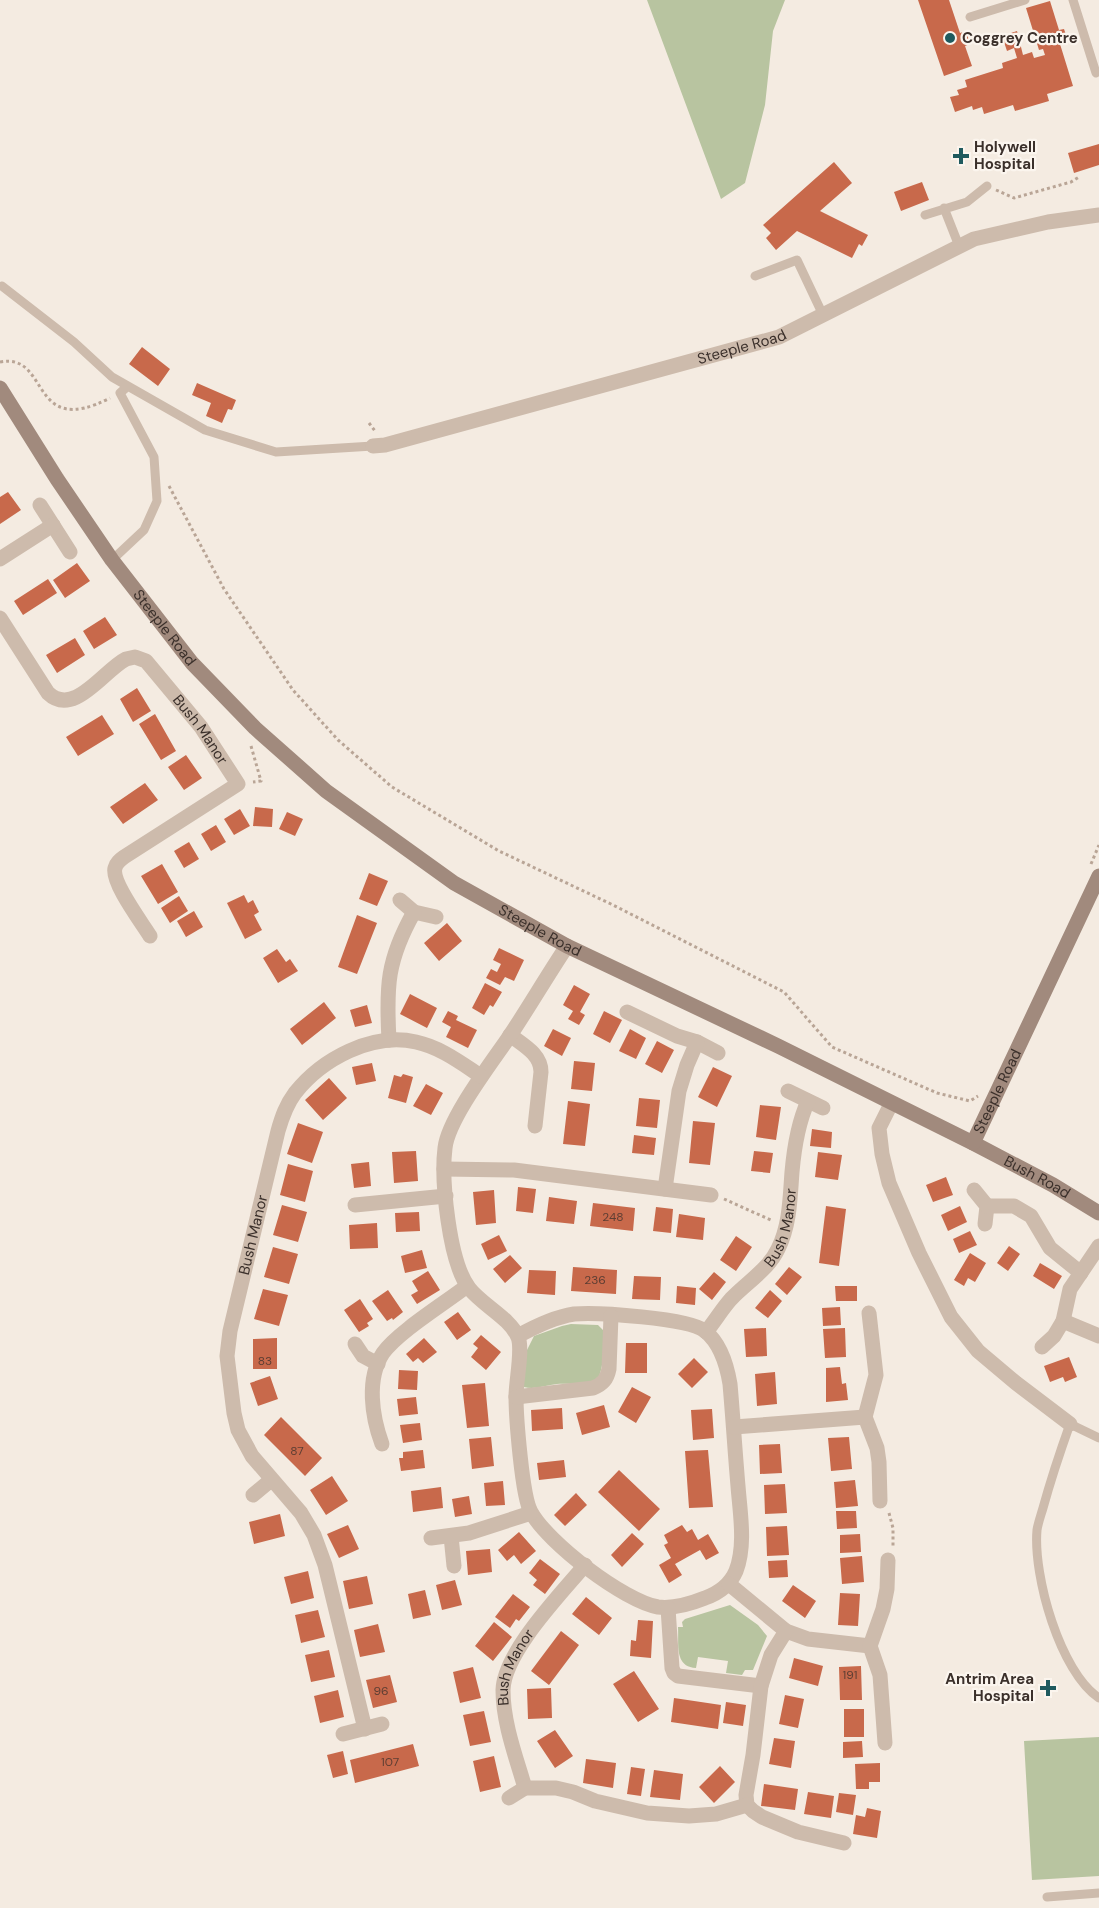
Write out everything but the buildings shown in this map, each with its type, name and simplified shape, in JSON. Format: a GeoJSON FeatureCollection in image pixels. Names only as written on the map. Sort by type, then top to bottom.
{"type":"FeatureCollection","features":[{"type":"Feature","properties":{"kind":"main road","name":"Steeple Road"},"geometry":{"type":"LineString","coordinates":[[1,390],[112,560],[192,663],[255,728],[326,790],[454,883],[567,946],[778,1046],[973,1143],[1093,873]]}},
{"type":"Feature","properties":{"kind":"main road","name":"Bush Road"},"geometry":{"type":"LineString","coordinates":[[973,1143],[1053,1185],[1099,1214]]}},
{"type":"Feature","properties":{"kind":"street","name":"Steeple Road"},"geometry":{"type":"LineString","coordinates":[[373,446],[385,445],[779,337],[974,238],[1048,222],[1099,215]]}},
{"type":"Feature","properties":{"kind":"street"},"geometry":{"type":"LineString","coordinates":[[40,505],[70,552]]}},
{"type":"Feature","properties":{"kind":"street"},"geometry":{"type":"LineString","coordinates":[[0,559],[53,525]]}},
{"type":"Feature","properties":{"kind":"street","name":"Bush Manor"},"geometry":{"type":"LineString","coordinates":[[0,618],[48,693],[59,700],[68,701],[79,697],[126,658],[135,657],[146,661],[201,727],[238,784]]}},
{"type":"Feature","properties":{"kind":"street"},"geometry":{"type":"LineString","coordinates":[[150,936],[116,880],[115,868],[118,862],[238,784]]}},
{"type":"Feature","properties":{"kind":"street"},"geometry":{"type":"LineString","coordinates":[[400,900],[414,912],[436,917]]}},
{"type":"Feature","properties":{"kind":"street"},"geometry":{"type":"LineString","coordinates":[[389,1040],[388,985],[391,964],[414,912]]}},
{"type":"Feature","properties":{"kind":"street"},"geometry":{"type":"LineString","coordinates":[[518,1336],[572,1314],[669,1320],[697,1326],[706,1332],[720,1352],[728,1374],[734,1427],[741,1548],[737,1568],[729,1584],[701,1600],[668,1608],[650,1605],[632,1598],[607,1583],[543,1529],[528,1507],[524,1480],[516,1397],[520,1351],[518,1336],[467,1286],[454,1253],[444,1169],[448,1135],[482,1076],[567,946]]}},
{"type":"Feature","properties":{"kind":"street"},"geometry":{"type":"LineString","coordinates":[[627,1012],[718,1053]]}},
{"type":"Feature","properties":{"kind":"street"},"geometry":{"type":"LineString","coordinates":[[510,1035],[533,1053],[541,1063],[542,1072],[535,1126]]}},
{"type":"Feature","properties":{"kind":"street","name":"Bush Manor"},"geometry":{"type":"LineString","coordinates":[[365,1729],[321,1550],[301,1513],[247,1449],[238,1430],[227,1356],[230,1331],[283,1112],[294,1095],[316,1072],[344,1053],[389,1040],[411,1041],[430,1046],[482,1076]]}},
{"type":"Feature","properties":{"kind":"street"},"geometry":{"type":"LineString","coordinates":[[665,1190],[679,1091],[697,1042]]}},
{"type":"Feature","properties":{"kind":"street"},"geometry":{"type":"LineString","coordinates":[[788,1091],[823,1108]]}},
{"type":"Feature","properties":{"kind":"street","name":"Bush Manor"},"geometry":{"type":"LineString","coordinates":[[706,1332],[728,1303],[772,1259],[783,1239],[801,1117],[808,1101]]}},
{"type":"Feature","properties":{"kind":"street"},"geometry":{"type":"LineString","coordinates":[[891,1104],[879,1128],[882,1154],[890,1184],[919,1253],[951,1317],[978,1351],[1070,1424]]}},
{"type":"Feature","properties":{"kind":"street"},"geometry":{"type":"LineString","coordinates":[[444,1169],[514,1170],[711,1195]]}},
{"type":"Feature","properties":{"kind":"street"},"geometry":{"type":"LineString","coordinates":[[974,1190],[987,1206],[985,1224]]}},
{"type":"Feature","properties":{"kind":"street"},"geometry":{"type":"LineString","coordinates":[[355,1204],[446,1196]]}},
{"type":"Feature","properties":{"kind":"street"},"geometry":{"type":"LineString","coordinates":[[987,1206],[1014,1206],[1031,1216],[1050,1248],[1081,1273]]}},
{"type":"Feature","properties":{"kind":"street"},"geometry":{"type":"LineString","coordinates":[[1042,1347],[1054,1336],[1064,1321],[1070,1289],[1099,1246]]}},
{"type":"Feature","properties":{"kind":"street"},"geometry":{"type":"LineString","coordinates":[[382,1444],[375,1421],[373,1402],[374,1380],[383,1354],[397,1339],[467,1286]]}},
{"type":"Feature","properties":{"kind":"street"},"geometry":{"type":"LineString","coordinates":[[868,1313],[876,1375],[865,1417],[877,1448],[880,1501]]}},
{"type":"Feature","properties":{"kind":"street"},"geometry":{"type":"LineString","coordinates":[[516,1397],[593,1388],[602,1383],[609,1369],[611,1316]]}},
{"type":"Feature","properties":{"kind":"street"},"geometry":{"type":"LineString","coordinates":[[1064,1321],[1099,1336]]}},
{"type":"Feature","properties":{"kind":"street"},"geometry":{"type":"LineString","coordinates":[[355,1344],[363,1356],[378,1364]]}},
{"type":"Feature","properties":{"kind":"street"},"geometry":{"type":"LineString","coordinates":[[734,1427],[865,1417]]}},
{"type":"Feature","properties":{"kind":"street"},"geometry":{"type":"LineString","coordinates":[[253,1495],[271,1480]]}},
{"type":"Feature","properties":{"kind":"street"},"geometry":{"type":"LineString","coordinates":[[431,1538],[496,1526],[531,1513]]}},
{"type":"Feature","properties":{"kind":"street"},"geometry":{"type":"LineString","coordinates":[[451,1536],[454,1566]]}},
{"type":"Feature","properties":{"kind":"street"},"geometry":{"type":"LineString","coordinates":[[885,1743],[881,1682],[870,1646],[883,1610],[888,1560]]}},
{"type":"Feature","properties":{"kind":"street","name":"Bush Manor"},"geometry":{"type":"LineString","coordinates":[[525,1788],[508,1726],[504,1702],[507,1667],[529,1633],[585,1565]]}},
{"type":"Feature","properties":{"kind":"street"},"geometry":{"type":"LineString","coordinates":[[729,1584],[786,1631],[808,1639],[870,1646]]}},
{"type":"Feature","properties":{"kind":"street"},"geometry":{"type":"LineString","coordinates":[[668,1608],[674,1673],[678,1676],[761,1686]]}},
{"type":"Feature","properties":{"kind":"street"},"geometry":{"type":"LineString","coordinates":[[786,1631],[771,1655],[761,1686],[746,1795],[747,1805],[762,1817],[798,1832],[844,1843]]}},
{"type":"Feature","properties":{"kind":"street"},"geometry":{"type":"LineString","coordinates":[[343,1734],[382,1724]]}},
{"type":"Feature","properties":{"kind":"street"},"geometry":{"type":"LineString","coordinates":[[508,1798],[525,1788],[556,1788],[595,1801],[647,1813],[689,1815],[716,1814],[747,1805]]}},
{"type":"Feature","properties":{"kind":"lane"},"geometry":{"type":"LineString","coordinates":[[970,17],[1025,0]]}},
{"type":"Feature","properties":{"kind":"lane"},"geometry":{"type":"LineString","coordinates":[[1073,0],[1096,73]]}},
{"type":"Feature","properties":{"kind":"lane"},"geometry":{"type":"LineString","coordinates":[[924,215],[967,202],[987,186]]}},
{"type":"Feature","properties":{"kind":"lane"},"geometry":{"type":"LineString","coordinates":[[944,208],[958,246]]}},
{"type":"Feature","properties":{"kind":"lane"},"geometry":{"type":"LineString","coordinates":[[755,276],[797,260],[823,315]]}},
{"type":"Feature","properties":{"kind":"lane"},"geometry":{"type":"LineString","coordinates":[[2,286],[74,342],[124,389],[206,430],[276,452],[373,446]]}},
{"type":"Feature","properties":{"kind":"lane"},"geometry":{"type":"LineString","coordinates":[[112,560],[144,530],[156,501],[154,458],[124,389]]}},
{"type":"Feature","properties":{"kind":"lane"},"geometry":{"type":"LineString","coordinates":[[1099,1438],[1070,1424],[1048,1487],[1037,1530],[1040,1575],[1052,1625],[1068,1661],[1091,1692],[1099,1698]]}},
{"type":"Feature","properties":{"kind":"lane"},"geometry":{"type":"LineString","coordinates":[[1047,1897],[1099,1893]]}},
{"type":"Feature","properties":{"kind":"path"},"geometry":{"type":"LineString","coordinates":[[987,186],[1014,198],[1071,182],[1079,177]]}},
{"type":"Feature","properties":{"kind":"path"},"geometry":{"type":"LineString","coordinates":[[0,362],[20,363],[31,372],[45,395],[56,406],[74,410],[94,406],[124,389]]}},
{"type":"Feature","properties":{"kind":"path"},"geometry":{"type":"LineString","coordinates":[[154,458],[224,589],[293,690],[338,740],[392,788],[499,851],[613,904],[784,992],[832,1047],[955,1099],[970,1101],[980,1095]]}},
{"type":"Feature","properties":{"kind":"path"},"geometry":{"type":"LineString","coordinates":[[238,784],[261,781],[249,742],[255,728]]}},
{"type":"Feature","properties":{"kind":"path"},"geometry":{"type":"LineString","coordinates":[[1093,873],[1099,845]]}},
{"type":"Feature","properties":{"kind":"path"},"geometry":{"type":"LineString","coordinates":[[711,1195],[772,1221],[786,1223]]}},
{"type":"Feature","properties":{"kind":"path"},"geometry":{"type":"LineString","coordinates":[[880,1501],[888,1512],[893,1528],[894,1545],[888,1560]]}},
{"type":"Feature","properties":{"kind":"green space"},"geometry":{"type":"Polygon","coordinates":[[[647,0],[785,0],[773,31],[765,105],[745,183],[721,199],[647,0]]]}},
{"type":"Feature","properties":{"kind":"green space"},"geometry":{"type":"Polygon","coordinates":[[[571,1324],[598,1325],[604,1331],[602,1365],[598,1378],[587,1383],[524,1387],[527,1350],[534,1336],[571,1324]]]}},
{"type":"Feature","properties":{"kind":"green space"},"geometry":{"type":"Polygon","coordinates":[[[730,1605],[758,1625],[767,1636],[753,1670],[745,1670],[742,1675],[726,1673],[728,1661],[698,1657],[696,1668],[684,1664],[679,1654],[678,1627],[683,1627],[682,1622],[685,1619],[730,1605]]]}},
{"type":"Feature","properties":{"kind":"green space"},"geometry":{"type":"Polygon","coordinates":[[[1099,1737],[1099,1876],[1032,1880],[1024,1741],[1099,1737]]]}},
{"type":"Feature","properties":{"kind":"place","name":"Coggrey Centre"},"geometry":{"type":"Point","coordinates":[950,38]}},
{"type":"Feature","properties":{"kind":"place","name":"Holywell Hospital"},"geometry":{"type":"Point","coordinates":[961,156]}},
{"type":"Feature","properties":{"kind":"place","name":"Antrim Area Hospital"},"geometry":{"type":"Point","coordinates":[1048,1688]}}]}
